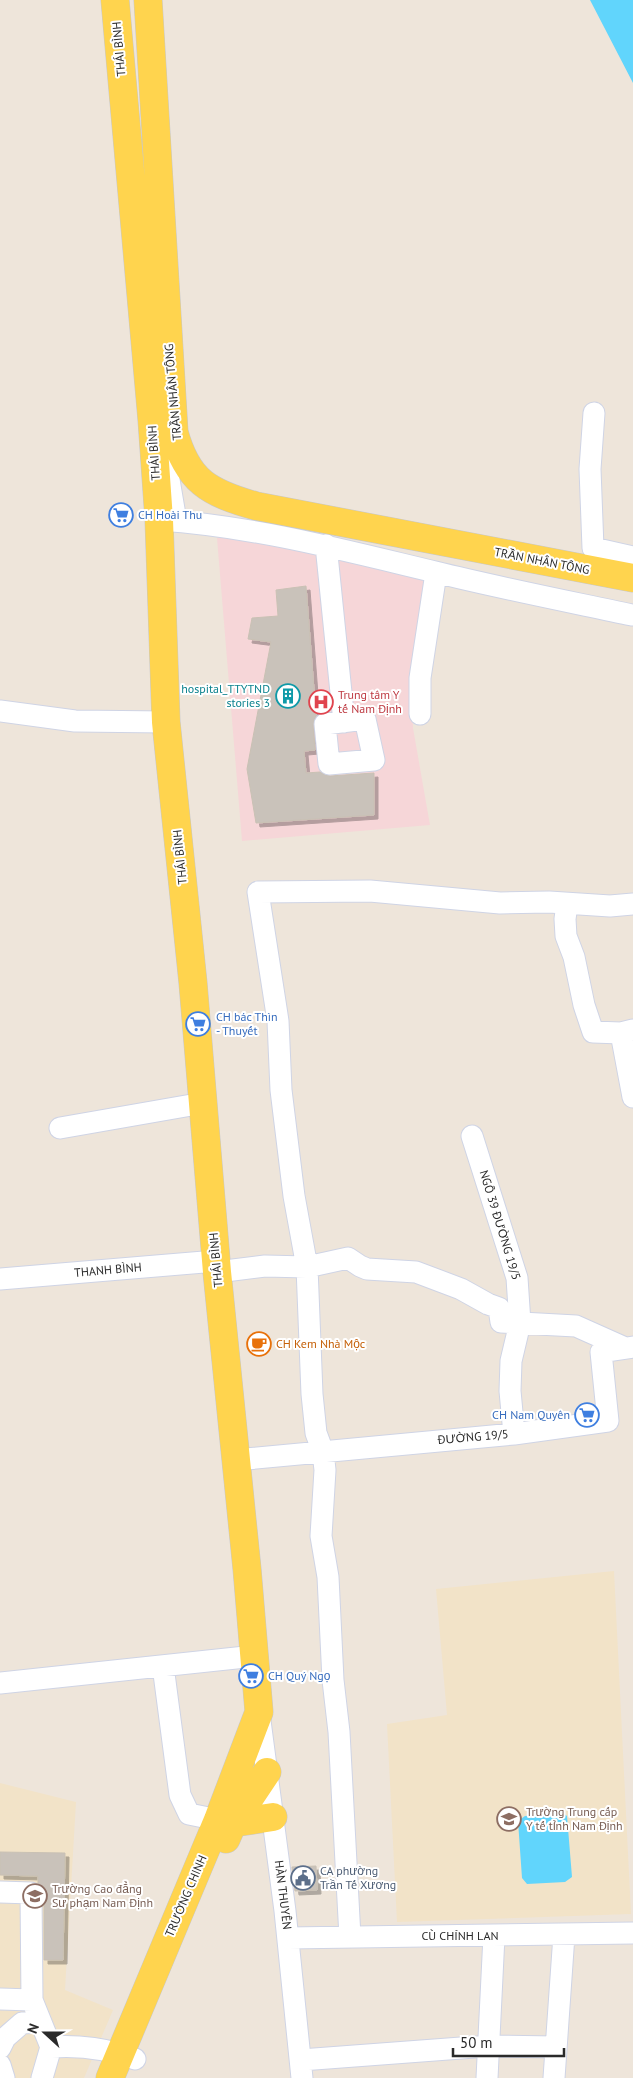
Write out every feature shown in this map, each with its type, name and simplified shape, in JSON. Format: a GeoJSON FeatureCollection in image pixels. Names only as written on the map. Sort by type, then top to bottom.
{"type":"FeatureCollection","features":[{"type":"Feature","properties":{"kind":"main road","name":"THÁI BÌNH"},"geometry":{"type":"LineString","coordinates":[[115,0],[152,420],[168,520],[166,722],[193,983],[217,1266],[259,1712]]}},
{"type":"Feature","properties":{"kind":"main road","name":"TRẦN NHÂN TÔNG"},"geometry":{"type":"LineString","coordinates":[[148,0],[174,432],[179,452],[198,480],[218,494],[256,506],[633,578]]}},
{"type":"Feature","properties":{"kind":"main road","name":"TRƯỜNG CHINH"},"geometry":{"type":"LineString","coordinates":[[123,2067],[225,1821],[259,1712]]}},
{"type":"Feature","properties":{"kind":"main road","name":"TRƯỜNG CHINH"},"geometry":{"type":"LineString","coordinates":[[225,1821],[267,1772]]}},
{"type":"Feature","properties":{"kind":"main road"},"geometry":{"type":"LineString","coordinates":[[225,1821],[273,1817]]}},
{"type":"Feature","properties":{"kind":"street"},"geometry":{"type":"LineString","coordinates":[[172,403],[165,412],[160,427],[168,520],[236,528],[326,545],[436,573],[632,615]]}},
{"type":"Feature","properties":{"kind":"street"},"geometry":{"type":"LineString","coordinates":[[594,413],[590,469],[593,548],[633,556]]}},
{"type":"Feature","properties":{"kind":"street"},"geometry":{"type":"LineString","coordinates":[[326,545],[344,722]]}},
{"type":"Feature","properties":{"kind":"street"},"geometry":{"type":"LineString","coordinates":[[420,714],[420,678],[436,573]]}},
{"type":"Feature","properties":{"kind":"street"},"geometry":{"type":"LineString","coordinates":[[0,711],[75,721],[166,722]]}},
{"type":"Feature","properties":{"kind":"street"},"geometry":{"type":"LineString","coordinates":[[350,1936],[340,1732],[333,1680],[328,1577],[321,1536],[325,1470],[324,1452],[316,1433],[312,1394],[307,1267],[294,1196],[281,1090],[278,1021],[258,892],[370,890],[500,903],[549,902],[610,906],[633,904]]}},
{"type":"Feature","properties":{"kind":"street"},"geometry":{"type":"LineString","coordinates":[[567,904],[565,919],[566,936],[574,957],[584,1005],[593,1032],[627,1031],[633,1097]]}},
{"type":"Feature","properties":{"kind":"street"},"geometry":{"type":"LineString","coordinates":[[60,1128],[203,1103]]}},
{"type":"Feature","properties":{"kind":"street","name":"NGÕ 39 ĐƯỜNG 19/5"},"geometry":{"type":"LineString","coordinates":[[472,1136],[517,1278],[520,1323],[511,1361],[510,1391],[514,1434]]}},
{"type":"Feature","properties":{"kind":"street","name":"THANH BÌNH"},"geometry":{"type":"LineString","coordinates":[[0,1279],[217,1266],[307,1267],[348,1258],[367,1269],[416,1272],[461,1289],[499,1308],[500,1321],[520,1323]]}},
{"type":"Feature","properties":{"kind":"street"},"geometry":{"type":"LineString","coordinates":[[520,1323],[576,1326],[628,1347]]}},
{"type":"Feature","properties":{"kind":"street","name":"ĐƯỜNG 19/5"},"geometry":{"type":"LineString","coordinates":[[236,1460],[514,1434],[608,1421],[601,1352],[628,1347]]}},
{"type":"Feature","properties":{"kind":"street"},"geometry":{"type":"LineString","coordinates":[[0,1683],[255,1656]]}},
{"type":"Feature","properties":{"kind":"street"},"geometry":{"type":"LineString","coordinates":[[163,1666],[180,1795],[189,1814],[225,1821]]}},
{"type":"Feature","properties":{"kind":"street","name":"HÀN THUYÊN"},"geometry":{"type":"LineString","coordinates":[[259,1712],[288,1938],[302,2069]]}},
{"type":"Feature","properties":{"kind":"street"},"geometry":{"type":"LineString","coordinates":[[0,1892],[31,1893],[32,2000],[51,2047],[42,2078]]}},
{"type":"Feature","properties":{"kind":"street","name":"CÙ CHÍNH LAN"},"geometry":{"type":"LineString","coordinates":[[288,1938],[633,1933]]}},
{"type":"Feature","properties":{"kind":"street"},"geometry":{"type":"LineString","coordinates":[[554,2078],[564,1935]]}},
{"type":"Feature","properties":{"kind":"street"},"geometry":{"type":"LineString","coordinates":[[487,2078],[494,1936]]}},
{"type":"Feature","properties":{"kind":"street"},"geometry":{"type":"LineString","coordinates":[[0,1999],[32,2000]]}},
{"type":"Feature","properties":{"kind":"street"},"geometry":{"type":"LineString","coordinates":[[0,2048],[5,2038],[22,2023],[40,2022]]}},
{"type":"Feature","properties":{"kind":"street"},"geometry":{"type":"LineString","coordinates":[[51,2047],[68,2046],[123,2067]]}},
{"type":"Feature","properties":{"kind":"street"},"geometry":{"type":"LineString","coordinates":[[302,2069],[488,2046],[555,2047]]}},
{"type":"Feature","properties":{"kind":"street"},"geometry":{"type":"LineString","coordinates":[[0,2065],[4,2078]]}},
{"type":"Feature","properties":{"kind":"shaded area","name":"Trung tâm Y tế Nam Định"},"geometry":{"type":"Polygon","coordinates":[[[237,535],[430,575],[410,677],[413,728],[430,825],[242,841],[217,538],[237,535]]]}},
{"type":"Feature","properties":{"kind":"shaded area","name":"Trường Trung cấp Y tế tỉnh Nam Định"},"geometry":{"type":"Polygon","coordinates":[[[614,1571],[631,1914],[397,1922],[387,1724],[447,1715],[436,1589],[614,1571]]]}},
{"type":"Feature","properties":{"kind":"shaded area","name":"Trường Cao đẳng Sư phạm Nam Định"},"geometry":{"type":"Polygon","coordinates":[[[0,1783],[76,1802],[65,1990],[113,2010],[84,2078],[0,2078],[0,1783]]]}},
{"type":"Feature","properties":{"kind":"water"},"geometry":{"type":"Polygon","coordinates":[[[590,0],[633,0],[633,83],[590,0]]]}},
{"type":"Feature","properties":{"kind":"water"},"geometry":{"type":"Polygon","coordinates":[[[563,1813],[567,1816],[572,1877],[565,1882],[527,1884],[522,1878],[518,1821],[525,1816],[563,1813]]]}},
{"type":"Feature","properties":{"kind":"building","name":"hospital_TTYTND stories 3"},"geometry":{"type":"Polygon","coordinates":[[[306,586],[316,716],[313,725],[315,750],[304,751],[306,773],[320,772],[330,776],[374,773],[374,815],[256,823],[247,769],[271,642],[248,639],[252,618],[278,616],[276,590],[306,586]]]}},
{"type":"Feature","properties":{"kind":"building"},"geometry":{"type":"Polygon","coordinates":[[[0,1852],[65,1853],[63,1960],[44,1960],[44,1893],[38,1883],[38,1876],[0,1875],[0,1852]]]}},
{"type":"Feature","properties":{"kind":"building","name":"CA phường Trần Tế Xương"},"geometry":{"type":"Polygon","coordinates":[[[316,1866],[317,1890],[295,1891],[292,1867],[316,1866]]]}},
{"type":"Feature","properties":{"kind":"place","name":"CH Hoài Thu"},"geometry":{"type":"Point","coordinates":[121,515]}},
{"type":"Feature","properties":{"kind":"place","name":"hospital_TTYTND stories 3"},"geometry":{"type":"Point","coordinates":[288,696]}},
{"type":"Feature","properties":{"kind":"place","name":"Trung tâm Y tế Nam Định"},"geometry":{"type":"Point","coordinates":[321,702]}},
{"type":"Feature","properties":{"kind":"place","name":"CH bác Thìn - Thuyết"},"geometry":{"type":"Point","coordinates":[198,1024]}},
{"type":"Feature","properties":{"kind":"place","name":"CH Kem Nhà Mộc"},"geometry":{"type":"Point","coordinates":[259,1344]}},
{"type":"Feature","properties":{"kind":"place","name":"CH Nam Quyên"},"geometry":{"type":"Point","coordinates":[587,1415]}},
{"type":"Feature","properties":{"kind":"place","name":"CH Quý Ngọ"},"geometry":{"type":"Point","coordinates":[251,1676]}},
{"type":"Feature","properties":{"kind":"place","name":"Trường Trung cấp Y tế tỉnh Nam Định"},"geometry":{"type":"Point","coordinates":[509,1819]}},
{"type":"Feature","properties":{"kind":"place","name":"CA phường Trần Tế Xương"},"geometry":{"type":"Point","coordinates":[303,1878]}},
{"type":"Feature","properties":{"kind":"place","name":"Trường Cao đẳng Sư phạm Nam Định"},"geometry":{"type":"Point","coordinates":[35,1896]}}]}
